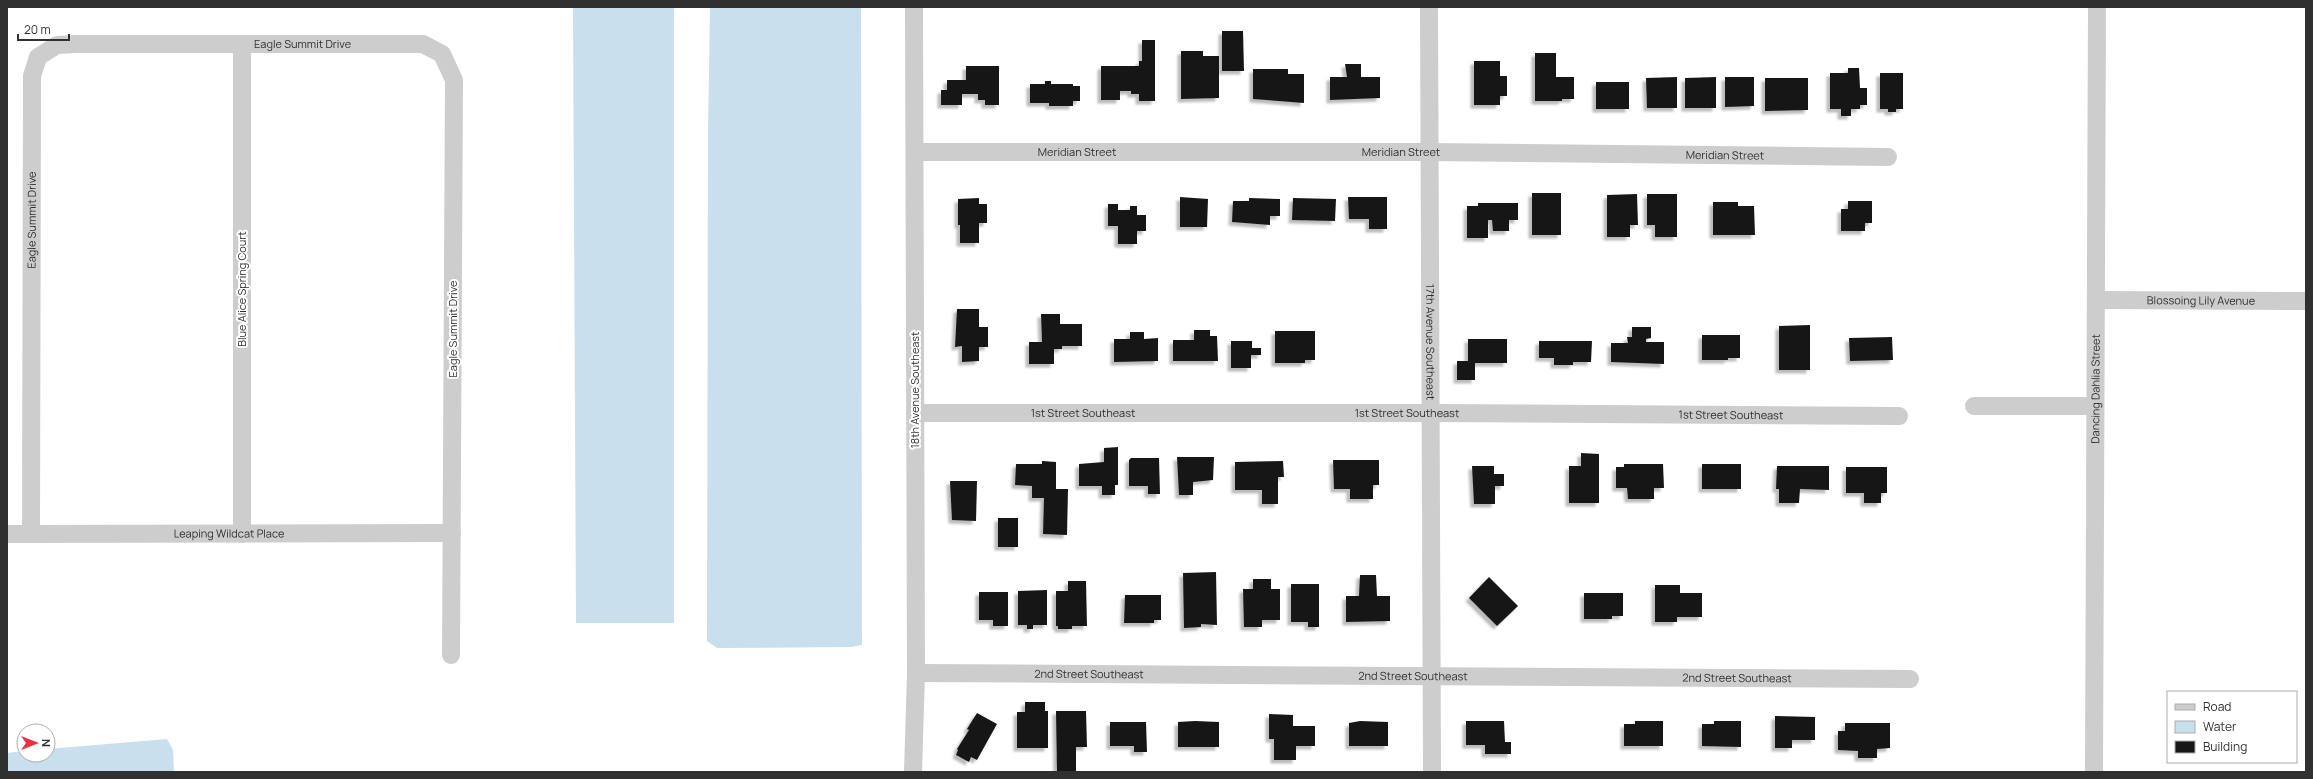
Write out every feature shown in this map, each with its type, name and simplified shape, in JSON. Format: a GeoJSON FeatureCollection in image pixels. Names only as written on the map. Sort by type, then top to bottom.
{"type":"FeatureCollection","features":[{"type":"Feature","properties":{"kind":"street","name":"18th Avenue Southeast"},"geometry":{"type":"LineString","coordinates":[[913,772],[916,673],[914,7]]}},
{"type":"Feature","properties":{"kind":"street","name":"17th Avenue Southeast"},"geometry":{"type":"LineString","coordinates":[[1429,7],[1432,772]]}},
{"type":"Feature","properties":{"kind":"street","name":"Dancing Dahlia Street"},"geometry":{"type":"LineString","coordinates":[[2094,772],[2096,7]]}},
{"type":"Feature","properties":{"kind":"street","name":"Eagle Summit Drive"},"geometry":{"type":"LineString","coordinates":[[31,534],[32,76],[38,57],[57,45],[76,44],[424,44],[442,54],[454,80],[451,655]]}},
{"type":"Feature","properties":{"kind":"street","name":"Blue Alice Spring Court"},"geometry":{"type":"LineString","coordinates":[[242,44],[242,534]]}},
{"type":"Feature","properties":{"kind":"street","name":"Meridian Street"},"geometry":{"type":"LineString","coordinates":[[915,152],[1429,152],[1888,157]]}},
{"type":"Feature","properties":{"kind":"street","name":"Blossoing Lily Avenue"},"geometry":{"type":"LineString","coordinates":[[2096,300],[2306,301]]}},
{"type":"Feature","properties":{"kind":"street"},"geometry":{"type":"LineString","coordinates":[[1974,406],[2095,406]]}},
{"type":"Feature","properties":{"kind":"street","name":"1st Street Southeast"},"geometry":{"type":"LineString","coordinates":[[915,413],[1430,413],[1899,416]]}},
{"type":"Feature","properties":{"kind":"street","name":"Leaping Wildcat Place"},"geometry":{"type":"LineString","coordinates":[[7,534],[452,533]]}},
{"type":"Feature","properties":{"kind":"street","name":"2nd Street Southeast"},"geometry":{"type":"LineString","coordinates":[[916,673],[1910,679]]}},
{"type":"Feature","properties":{"kind":"water"},"geometry":{"type":"Polygon","coordinates":[[[573,7],[674,7],[674,623],[576,623],[573,7]]]}},
{"type":"Feature","properties":{"kind":"water"},"geometry":{"type":"Polygon","coordinates":[[[710,7],[861,7],[862,645],[851,647],[717,648],[707,641],[708,132],[710,7]]]}},
{"type":"Feature","properties":{"kind":"water"},"geometry":{"type":"Polygon","coordinates":[[[167,739],[173,750],[174,772],[7,772],[7,753],[16,752],[16,763],[56,763],[56,748],[167,739]]]}},
{"type":"Feature","properties":{"kind":"building"},"geometry":{"type":"Polygon","coordinates":[[[1222,31],[1243,31],[1244,71],[1222,71],[1222,31]]]}},
{"type":"Feature","properties":{"kind":"building"},"geometry":{"type":"Polygon","coordinates":[[[1142,40],[1155,40],[1155,101],[1139,101],[1139,94],[1131,94],[1131,91],[1120,91],[1120,100],[1101,100],[1101,66],[1139,66],[1139,61],[1142,61],[1142,40]]]}},
{"type":"Feature","properties":{"kind":"building"},"geometry":{"type":"Polygon","coordinates":[[[1181,51],[1203,51],[1203,56],[1219,56],[1219,98],[1181,99],[1181,51]]]}},
{"type":"Feature","properties":{"kind":"building"},"geometry":{"type":"Polygon","coordinates":[[[1535,53],[1556,53],[1556,77],[1574,77],[1574,99],[1562,99],[1562,101],[1535,101],[1535,53]]]}},
{"type":"Feature","properties":{"kind":"building"},"geometry":{"type":"Polygon","coordinates":[[[1474,61],[1500,61],[1500,76],[1507,76],[1507,96],[1500,96],[1500,105],[1474,105],[1474,61]]]}},
{"type":"Feature","properties":{"kind":"building"},"geometry":{"type":"Polygon","coordinates":[[[1345,64],[1361,64],[1361,77],[1380,77],[1380,98],[1330,100],[1330,77],[1347,77],[1345,64]]]}},
{"type":"Feature","properties":{"kind":"building"},"geometry":{"type":"Polygon","coordinates":[[[966,66],[999,66],[999,105],[985,105],[985,100],[978,100],[978,94],[962,94],[962,105],[941,105],[941,90],[947,90],[947,80],[966,80],[966,66]]]}},
{"type":"Feature","properties":{"kind":"building"},"geometry":{"type":"Polygon","coordinates":[[[1848,68],[1859,68],[1860,88],[1867,88],[1867,105],[1860,105],[1860,109],[1851,109],[1851,116],[1841,116],[1841,109],[1830,109],[1830,73],[1848,73],[1848,68]]]}},
{"type":"Feature","properties":{"kind":"building"},"geometry":{"type":"Polygon","coordinates":[[[1253,69],[1288,69],[1288,74],[1304,74],[1304,103],[1253,99],[1253,69]]]}},
{"type":"Feature","properties":{"kind":"building"},"geometry":{"type":"Polygon","coordinates":[[[1880,73],[1903,73],[1903,109],[1896,109],[1896,112],[1888,112],[1888,109],[1880,109],[1880,73]]]}},
{"type":"Feature","properties":{"kind":"building"},"geometry":{"type":"Polygon","coordinates":[[[1677,77],[1677,108],[1647,108],[1646,78],[1677,77]]]}},
{"type":"Feature","properties":{"kind":"building"},"geometry":{"type":"Polygon","coordinates":[[[1716,77],[1716,108],[1685,108],[1685,78],[1716,77]]]}},
{"type":"Feature","properties":{"kind":"building"},"geometry":{"type":"Polygon","coordinates":[[[1725,77],[1754,77],[1754,106],[1725,107],[1725,77]]]}},
{"type":"Feature","properties":{"kind":"building"},"geometry":{"type":"Polygon","coordinates":[[[1765,78],[1808,78],[1808,110],[1765,111],[1765,78]]]}},
{"type":"Feature","properties":{"kind":"building"},"geometry":{"type":"Polygon","coordinates":[[[1045,81],[1051,81],[1051,84],[1073,84],[1073,86],[1080,86],[1080,101],[1073,101],[1073,106],[1049,106],[1049,103],[1030,103],[1030,84],[1045,84],[1045,81]]]}},
{"type":"Feature","properties":{"kind":"building"},"geometry":{"type":"Polygon","coordinates":[[[1596,82],[1629,82],[1629,109],[1596,109],[1596,82]]]}},
{"type":"Feature","properties":{"kind":"building"},"geometry":{"type":"Polygon","coordinates":[[[1532,193],[1561,193],[1561,235],[1532,235],[1532,193]]]}},
{"type":"Feature","properties":{"kind":"building"},"geometry":{"type":"Polygon","coordinates":[[[1637,194],[1638,225],[1630,225],[1630,237],[1607,237],[1607,195],[1637,194]]]}},
{"type":"Feature","properties":{"kind":"building"},"geometry":{"type":"Polygon","coordinates":[[[1647,194],[1677,194],[1677,237],[1655,237],[1655,225],[1647,225],[1647,194]]]}},
{"type":"Feature","properties":{"kind":"building"},"geometry":{"type":"Polygon","coordinates":[[[1180,197],[1208,199],[1207,227],[1180,227],[1180,197]]]}},
{"type":"Feature","properties":{"kind":"building"},"geometry":{"type":"Polygon","coordinates":[[[1348,197],[1387,197],[1387,229],[1369,229],[1369,219],[1349,219],[1348,197]]]}},
{"type":"Feature","properties":{"kind":"building"},"geometry":{"type":"Polygon","coordinates":[[[979,198],[979,204],[987,204],[987,223],[979,223],[979,243],[960,243],[958,199],[979,198]]]}},
{"type":"Feature","properties":{"kind":"building"},"geometry":{"type":"Polygon","coordinates":[[[1249,198],[1280,199],[1280,216],[1270,216],[1270,225],[1232,222],[1233,201],[1249,201],[1249,198]]]}},
{"type":"Feature","properties":{"kind":"building"},"geometry":{"type":"Polygon","coordinates":[[[1293,198],[1336,199],[1335,221],[1292,220],[1293,198]]]}},
{"type":"Feature","properties":{"kind":"building"},"geometry":{"type":"Polygon","coordinates":[[[1848,201],[1872,201],[1872,223],[1865,223],[1865,231],[1841,231],[1841,209],[1848,209],[1848,201]]]}},
{"type":"Feature","properties":{"kind":"building"},"geometry":{"type":"Polygon","coordinates":[[[1713,202],[1738,202],[1738,206],[1754,206],[1755,235],[1713,235],[1713,202]]]}},
{"type":"Feature","properties":{"kind":"building"},"geometry":{"type":"Polygon","coordinates":[[[1478,203],[1518,203],[1518,220],[1509,220],[1509,231],[1493,231],[1492,220],[1488,220],[1488,238],[1467,238],[1467,206],[1478,206],[1478,203]]]}},
{"type":"Feature","properties":{"kind":"building"},"geometry":{"type":"Polygon","coordinates":[[[1108,204],[1118,204],[1118,210],[1130,210],[1130,206],[1137,206],[1137,215],[1146,215],[1146,231],[1137,231],[1137,244],[1118,244],[1118,226],[1108,226],[1108,204]]]}},
{"type":"Feature","properties":{"kind":"building"},"geometry":{"type":"Polygon","coordinates":[[[957,309],[979,309],[979,327],[988,327],[988,347],[979,347],[979,361],[962,362],[962,346],[955,347],[957,309]]]}},
{"type":"Feature","properties":{"kind":"building"},"geometry":{"type":"Polygon","coordinates":[[[1041,314],[1060,314],[1060,324],[1082,324],[1082,346],[1062,346],[1062,349],[1054,349],[1054,364],[1029,364],[1029,342],[1042,342],[1041,314]]]}},
{"type":"Feature","properties":{"kind":"building"},"geometry":{"type":"Polygon","coordinates":[[[1810,325],[1810,370],[1779,370],[1779,326],[1810,325]]]}},
{"type":"Feature","properties":{"kind":"building"},"geometry":{"type":"Polygon","coordinates":[[[1632,327],[1651,327],[1651,338],[1646,339],[1646,342],[1664,342],[1664,364],[1611,362],[1611,343],[1628,343],[1627,337],[1632,337],[1632,327]]]}},
{"type":"Feature","properties":{"kind":"building"},"geometry":{"type":"Polygon","coordinates":[[[1194,330],[1210,330],[1210,336],[1217,336],[1218,361],[1173,361],[1173,340],[1194,340],[1194,330]]]}},
{"type":"Feature","properties":{"kind":"building"},"geometry":{"type":"Polygon","coordinates":[[[1275,331],[1315,331],[1315,360],[1305,360],[1305,363],[1275,363],[1275,331]]]}},
{"type":"Feature","properties":{"kind":"building"},"geometry":{"type":"Polygon","coordinates":[[[1130,332],[1144,332],[1144,339],[1158,338],[1158,361],[1114,362],[1114,339],[1130,339],[1130,332]]]}},
{"type":"Feature","properties":{"kind":"building"},"geometry":{"type":"Polygon","coordinates":[[[1702,335],[1740,335],[1740,358],[1728,358],[1728,360],[1702,360],[1702,335]]]}},
{"type":"Feature","properties":{"kind":"building"},"geometry":{"type":"Polygon","coordinates":[[[1892,337],[1893,360],[1850,361],[1849,338],[1892,337]]]}},
{"type":"Feature","properties":{"kind":"building"},"geometry":{"type":"Polygon","coordinates":[[[1468,339],[1507,339],[1507,363],[1475,363],[1475,380],[1457,380],[1457,361],[1468,361],[1468,339]]]}},
{"type":"Feature","properties":{"kind":"building"},"geometry":{"type":"Polygon","coordinates":[[[1231,341],[1252,341],[1252,348],[1261,348],[1261,355],[1251,355],[1251,368],[1231,368],[1231,341]]]}},
{"type":"Feature","properties":{"kind":"building"},"geometry":{"type":"Polygon","coordinates":[[[1539,341],[1592,341],[1591,362],[1573,362],[1573,365],[1554,365],[1554,358],[1539,358],[1539,341]]]}},
{"type":"Feature","properties":{"kind":"building"},"geometry":{"type":"Polygon","coordinates":[[[1118,447],[1118,485],[1115,485],[1115,495],[1102,495],[1102,486],[1079,486],[1079,464],[1104,462],[1104,448],[1118,447]]]}},
{"type":"Feature","properties":{"kind":"building"},"geometry":{"type":"Polygon","coordinates":[[[1581,453],[1599,454],[1599,503],[1569,503],[1569,466],[1581,466],[1581,453]]]}},
{"type":"Feature","properties":{"kind":"building"},"geometry":{"type":"Polygon","coordinates":[[[1177,457],[1214,457],[1213,480],[1193,482],[1193,495],[1179,495],[1177,457]]]}},
{"type":"Feature","properties":{"kind":"building"},"geometry":{"type":"Polygon","coordinates":[[[1131,458],[1159,458],[1160,494],[1148,494],[1148,486],[1129,486],[1129,460],[1131,458]]]}},
{"type":"Feature","properties":{"kind":"building"},"geometry":{"type":"Polygon","coordinates":[[[1333,460],[1379,460],[1379,485],[1373,485],[1373,499],[1350,499],[1350,489],[1334,489],[1333,460]]]}},
{"type":"Feature","properties":{"kind":"building"},"geometry":{"type":"Polygon","coordinates":[[[1042,461],[1056,462],[1056,489],[1068,489],[1067,535],[1043,534],[1044,498],[1032,498],[1032,486],[1015,485],[1016,464],[1042,464],[1042,461]]]}},
{"type":"Feature","properties":{"kind":"building"},"geometry":{"type":"Polygon","coordinates":[[[1283,461],[1284,477],[1278,477],[1278,504],[1262,504],[1262,490],[1235,490],[1235,462],[1283,461]]]}},
{"type":"Feature","properties":{"kind":"building"},"geometry":{"type":"Polygon","coordinates":[[[1624,464],[1663,464],[1664,488],[1654,488],[1654,499],[1628,499],[1627,488],[1616,488],[1616,467],[1624,467],[1624,464]]]}},
{"type":"Feature","properties":{"kind":"building"},"geometry":{"type":"Polygon","coordinates":[[[1702,464],[1741,464],[1741,489],[1702,489],[1702,464]]]}},
{"type":"Feature","properties":{"kind":"building"},"geometry":{"type":"Polygon","coordinates":[[[1472,466],[1494,466],[1494,474],[1504,474],[1504,486],[1495,486],[1495,504],[1474,504],[1472,466]]]}},
{"type":"Feature","properties":{"kind":"building"},"geometry":{"type":"Polygon","coordinates":[[[1777,466],[1829,466],[1829,490],[1800,489],[1799,503],[1779,503],[1779,489],[1776,489],[1777,466]]]}},
{"type":"Feature","properties":{"kind":"building"},"geometry":{"type":"Polygon","coordinates":[[[1846,467],[1887,467],[1887,493],[1881,493],[1881,503],[1864,503],[1864,493],[1846,493],[1846,467]]]}},
{"type":"Feature","properties":{"kind":"building"},"geometry":{"type":"Polygon","coordinates":[[[950,481],[977,481],[976,521],[952,520],[950,481]]]}},
{"type":"Feature","properties":{"kind":"building"},"geometry":{"type":"Polygon","coordinates":[[[998,518],[1018,518],[1018,547],[998,547],[998,518]]]}},
{"type":"Feature","properties":{"kind":"building"},"geometry":{"type":"Polygon","coordinates":[[[1216,572],[1217,625],[1201,624],[1201,627],[1184,628],[1183,573],[1216,572]]]}},
{"type":"Feature","properties":{"kind":"building"},"geometry":{"type":"Polygon","coordinates":[[[1360,575],[1376,575],[1377,596],[1390,596],[1390,621],[1346,622],[1346,596],[1359,596],[1360,575]]]}},
{"type":"Feature","properties":{"kind":"building"},"geometry":{"type":"Polygon","coordinates":[[[1489,577],[1518,606],[1497,626],[1469,598],[1489,577]]]}},
{"type":"Feature","properties":{"kind":"building"},"geometry":{"type":"Polygon","coordinates":[[[1253,579],[1271,579],[1271,589],[1280,589],[1280,620],[1262,620],[1262,627],[1244,627],[1243,589],[1253,589],[1253,579]]]}},
{"type":"Feature","properties":{"kind":"building"},"geometry":{"type":"Polygon","coordinates":[[[1068,581],[1086,581],[1087,626],[1072,626],[1072,629],[1058,629],[1058,626],[1056,626],[1056,591],[1068,591],[1068,581]]]}},
{"type":"Feature","properties":{"kind":"building"},"geometry":{"type":"Polygon","coordinates":[[[1291,584],[1319,584],[1319,627],[1308,627],[1308,622],[1291,622],[1291,584]]]}},
{"type":"Feature","properties":{"kind":"building"},"geometry":{"type":"Polygon","coordinates":[[[1655,585],[1680,585],[1680,593],[1702,593],[1702,617],[1677,617],[1677,622],[1655,622],[1655,585]]]}},
{"type":"Feature","properties":{"kind":"building"},"geometry":{"type":"Polygon","coordinates":[[[1047,590],[1047,625],[1033,625],[1033,629],[1027,629],[1027,625],[1018,625],[1018,591],[1047,590]]]}},
{"type":"Feature","properties":{"kind":"building"},"geometry":{"type":"Polygon","coordinates":[[[979,592],[1008,592],[1008,626],[993,626],[993,620],[979,620],[979,592]]]}},
{"type":"Feature","properties":{"kind":"building"},"geometry":{"type":"Polygon","coordinates":[[[1584,593],[1623,593],[1623,616],[1612,616],[1612,619],[1584,619],[1584,593]]]}},
{"type":"Feature","properties":{"kind":"building"},"geometry":{"type":"Polygon","coordinates":[[[1125,595],[1161,595],[1161,620],[1154,620],[1154,623],[1124,623],[1125,595]]]}},
{"type":"Feature","properties":{"kind":"building"},"geometry":{"type":"Polygon","coordinates":[[[1025,702],[1045,702],[1045,711],[1048,711],[1048,748],[1017,748],[1017,712],[1025,712],[1025,702]]]}},
{"type":"Feature","properties":{"kind":"building"},"geometry":{"type":"Polygon","coordinates":[[[1056,711],[1086,711],[1087,747],[1076,747],[1076,772],[1057,772],[1056,711]]]}},
{"type":"Feature","properties":{"kind":"building"},"geometry":{"type":"Polygon","coordinates":[[[977,713],[997,724],[977,760],[971,757],[969,762],[956,755],[957,749],[969,730],[967,729],[977,713]]]}},
{"type":"Feature","properties":{"kind":"building"},"geometry":{"type":"Polygon","coordinates":[[[1269,714],[1293,715],[1293,726],[1315,726],[1315,746],[1296,746],[1296,760],[1274,760],[1274,739],[1269,739],[1269,714]]]}},
{"type":"Feature","properties":{"kind":"building"},"geometry":{"type":"Polygon","coordinates":[[[1775,716],[1815,717],[1815,740],[1792,740],[1792,748],[1775,748],[1775,716]]]}},
{"type":"Feature","properties":{"kind":"building"},"geometry":{"type":"Polygon","coordinates":[[[1360,721],[1388,722],[1388,746],[1349,746],[1349,723],[1360,721]]]}},
{"type":"Feature","properties":{"kind":"building"},"geometry":{"type":"Polygon","coordinates":[[[1466,721],[1504,721],[1505,742],[1511,742],[1511,754],[1485,754],[1485,745],[1466,745],[1466,721]]]}},
{"type":"Feature","properties":{"kind":"building"},"geometry":{"type":"Polygon","coordinates":[[[1635,721],[1663,721],[1663,746],[1624,746],[1624,724],[1635,724],[1635,721]]]}},
{"type":"Feature","properties":{"kind":"building"},"geometry":{"type":"Polygon","coordinates":[[[1714,721],[1741,721],[1741,747],[1702,746],[1702,724],[1714,724],[1714,721]]]}},
{"type":"Feature","properties":{"kind":"building"},"geometry":{"type":"Polygon","coordinates":[[[1110,722],[1146,722],[1147,752],[1134,752],[1134,746],[1110,746],[1110,722]]]}},
{"type":"Feature","properties":{"kind":"building"},"geometry":{"type":"Polygon","coordinates":[[[1178,722],[1219,722],[1219,747],[1178,747],[1178,722]]]}},
{"type":"Feature","properties":{"kind":"building"},"geometry":{"type":"Polygon","coordinates":[[[1845,723],[1890,723],[1890,748],[1877,749],[1877,758],[1858,758],[1858,751],[1838,750],[1838,731],[1845,731],[1845,723]]]}}]}
